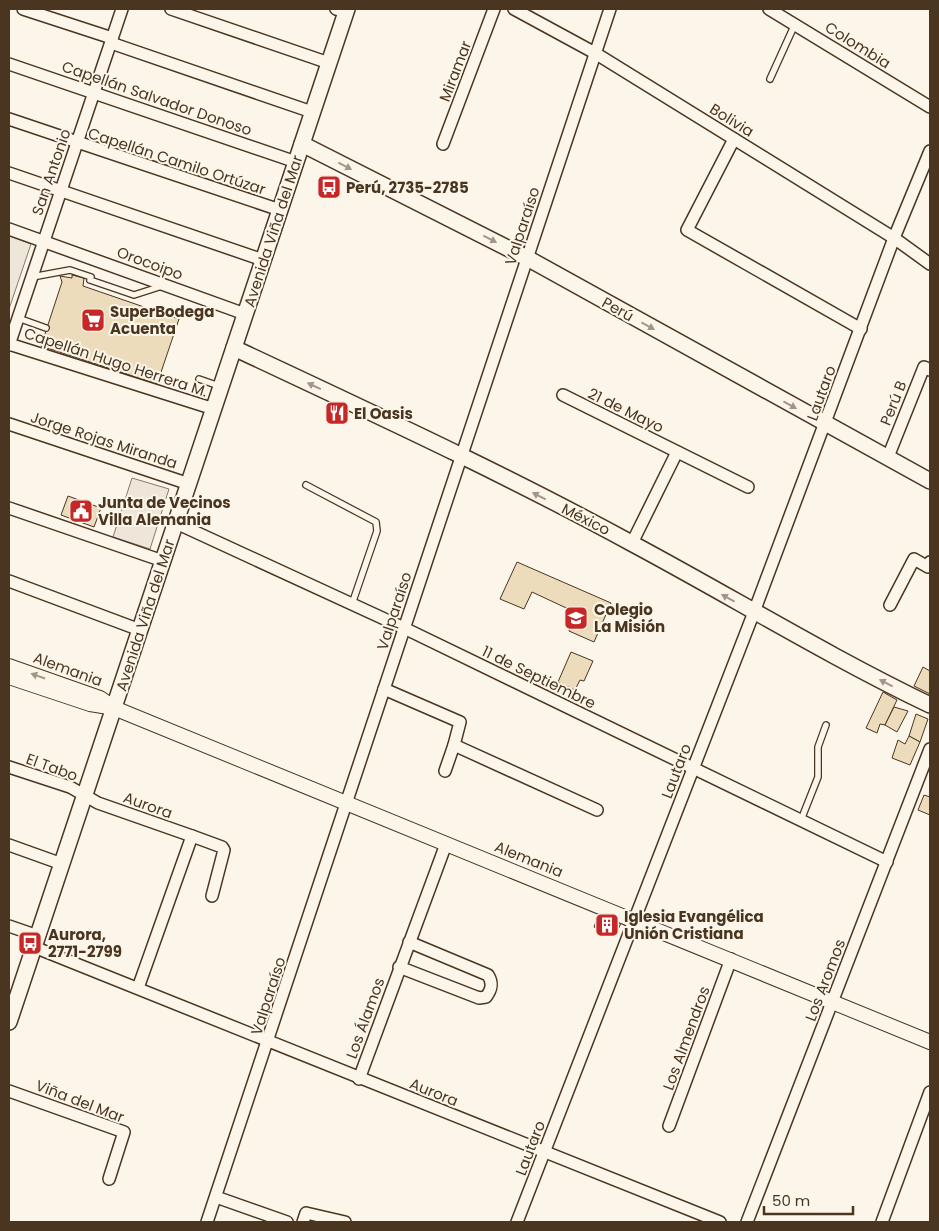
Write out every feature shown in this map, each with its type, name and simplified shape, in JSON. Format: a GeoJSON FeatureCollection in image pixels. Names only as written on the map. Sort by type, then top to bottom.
{"type":"FeatureCollection","features":[{"type":"Feature","properties":{"kind":"main road","name":"Avenida Viña del Mar"},"geometry":{"type":"LineString","coordinates":[[10,1016],[246,314],[329,63],[343,10]]}},
{"type":"Feature","properties":{"kind":"main road","name":"Perú"},"geometry":{"type":"LineString","coordinates":[[302,144],[527,258],[930,481]]}},
{"type":"Feature","properties":{"kind":"main road","name":"México"},"geometry":{"type":"LineString","coordinates":[[234,348],[462,456],[632,543],[854,667],[930,705]]}},
{"type":"Feature","properties":{"kind":"street"},"geometry":{"type":"LineString","coordinates":[[23,9],[312,112]]}},
{"type":"Feature","properties":{"kind":"street","name":"San Antonio"},"geometry":{"type":"LineString","coordinates":[[9,344],[122,9]]}},
{"type":"Feature","properties":{"kind":"street"},"geometry":{"type":"LineString","coordinates":[[171,9],[329,63]]}},
{"type":"Feature","properties":{"kind":"street","name":"Miramar"},"geometry":{"type":"LineString","coordinates":[[443,144],[494,9]]}},
{"type":"Feature","properties":{"kind":"street","name":"Bolivia"},"geometry":{"type":"LineString","coordinates":[[514,9],[596,53],[894,238],[930,264]]}},
{"type":"Feature","properties":{"kind":"street","name":"Valparaíso"},"geometry":{"type":"LineString","coordinates":[[207,1222],[610,9]]}},
{"type":"Feature","properties":{"kind":"street","name":"Colombia"},"geometry":{"type":"LineString","coordinates":[[769,9],[930,107]]}},
{"type":"Feature","properties":{"kind":"street","name":"Capellán Salvador Donoso"},"geometry":{"type":"LineString","coordinates":[[9,64],[296,162]]}},
{"type":"Feature","properties":{"kind":"street","name":"Capellán Camilo Ortúzar"},"geometry":{"type":"LineString","coordinates":[[9,119],[280,210]]}},
{"type":"Feature","properties":{"kind":"street"},"geometry":{"type":"LineString","coordinates":[[734,139],[687,230],[860,329]]}},
{"type":"Feature","properties":{"kind":"street","name":"Lautaro"},"geometry":{"type":"LineString","coordinates":[[517,1222],[636,920],[894,238],[930,151]]}},
{"type":"Feature","properties":{"kind":"street"},"geometry":{"type":"LineString","coordinates":[[9,173],[263,260]]}},
{"type":"Feature","properties":{"kind":"street","name":"Orocoipo"},"geometry":{"type":"LineString","coordinates":[[9,229],[246,314]]}},
{"type":"Feature","properties":{"kind":"street","name":"Capellán Hugo Herrera M."},"geometry":{"type":"LineString","coordinates":[[9,344],[214,409]]}},
{"type":"Feature","properties":{"kind":"street","name":"Perú B"},"geometry":{"type":"LineString","coordinates":[[888,457],[924,367],[930,370]]}},
{"type":"Feature","properties":{"kind":"street","name":"21 de Mayo"},"geometry":{"type":"LineString","coordinates":[[562,396],[748,487]]}},
{"type":"Feature","properties":{"kind":"street","name":"Jorge Rojas Miranda"},"geometry":{"type":"LineString","coordinates":[[9,424],[189,484]]}},
{"type":"Feature","properties":{"kind":"street"},"geometry":{"type":"LineString","coordinates":[[632,543],[677,452]]}},
{"type":"Feature","properties":{"kind":"street"},"geometry":{"type":"LineString","coordinates":[[9,508],[163,561]]}},
{"type":"Feature","properties":{"kind":"street","name":"11 de Septiembre"},"geometry":{"type":"LineString","coordinates":[[176,523],[404,628],[694,767],[886,862]]}},
{"type":"Feature","properties":{"kind":"street"},"geometry":{"type":"LineString","coordinates":[[890,605],[914,559],[928,567],[930,562]]}},
{"type":"Feature","properties":{"kind":"street"},"geometry":{"type":"LineString","coordinates":[[9,581],[140,630]]}},
{"type":"Feature","properties":{"kind":"street","name":"Alemania"},"geometry":{"type":"LineString","coordinates":[[9,666],[100,698],[114,708]]}},
{"type":"Feature","properties":{"kind":"street","name":"Alemania"},"geometry":{"type":"LineString","coordinates":[[9,677],[90,704],[114,708],[636,920],[930,1042]]}},
{"type":"Feature","properties":{"kind":"street"},"geometry":{"type":"LineString","coordinates":[[384,689],[460,722],[445,771]]}},
{"type":"Feature","properties":{"kind":"street"},"geometry":{"type":"LineString","coordinates":[[454,745],[597,810]]}},
{"type":"Feature","properties":{"kind":"street","name":"Los Aromos"},"geometry":{"type":"LineString","coordinates":[[747,1222],[930,749]]}},
{"type":"Feature","properties":{"kind":"street","name":"El Tabo"},"geometry":{"type":"LineString","coordinates":[[9,767],[70,787],[85,796]]}},
{"type":"Feature","properties":{"kind":"street","name":"Aurora"},"geometry":{"type":"LineString","coordinates":[[85,796],[98,803],[222,847],[224,850],[212,896]]}},
{"type":"Feature","properties":{"kind":"street"},"geometry":{"type":"LineString","coordinates":[[138,988],[192,836]]}},
{"type":"Feature","properties":{"kind":"street","name":"Los Álamos"},"geometry":{"type":"LineString","coordinates":[[359,1079],[446,844]]}},
{"type":"Feature","properties":{"kind":"street"},"geometry":{"type":"LineString","coordinates":[[9,845],[62,864]]}},
{"type":"Feature","properties":{"kind":"street","name":"Aurora"},"geometry":{"type":"LineString","coordinates":[[9,926],[36,941],[138,988],[359,1079],[720,1222]]}},
{"type":"Feature","properties":{"kind":"street","name":"Los Álamos"},"geometry":{"type":"LineString","coordinates":[[399,967],[479,998],[486,997],[491,990],[492,981],[488,975],[409,942]]}},
{"type":"Feature","properties":{"kind":"street","name":"Los Almendros"},"geometry":{"type":"LineString","coordinates":[[669,1126],[731,959]]}},
{"type":"Feature","properties":{"kind":"street","name":"Viña del Mar"},"geometry":{"type":"LineString","coordinates":[[9,1091],[124,1132],[109,1179]]}},
{"type":"Feature","properties":{"kind":"street"},"geometry":{"type":"LineString","coordinates":[[882,1222],[930,1092]]}},
{"type":"Feature","properties":{"kind":"street"},"geometry":{"type":"LineString","coordinates":[[216,1196],[287,1222]]}},
{"type":"Feature","properties":{"kind":"street"},"geometry":{"type":"LineString","coordinates":[[303,1222],[306,1213],[345,1222]]}},
{"type":"Feature","properties":{"kind":"lane"},"geometry":{"type":"LineString","coordinates":[[770,79],[795,24]]}},
{"type":"Feature","properties":{"kind":"lane"},"geometry":{"type":"LineString","coordinates":[[32,277],[70,270],[91,277],[90,280],[134,295],[165,285]]}},
{"type":"Feature","properties":{"kind":"lane"},"geometry":{"type":"LineString","coordinates":[[18,318],[46,328]]}},
{"type":"Feature","properties":{"kind":"lane"},"geometry":{"type":"LineString","coordinates":[[199,379],[221,386]]}},
{"type":"Feature","properties":{"kind":"lane"},"geometry":{"type":"LineString","coordinates":[[306,485],[376,522],[377,531],[352,604]]}},
{"type":"Feature","properties":{"kind":"lane"},"geometry":{"type":"LineString","coordinates":[[801,820],[817,781],[819,770],[818,747],[826,725]]}},
{"type":"Feature","properties":{"kind":"shaded area"},"geometry":{"type":"Polygon","coordinates":[[[9,236],[31,244],[9,309],[9,236]]]}},
{"type":"Feature","properties":{"kind":"shaded area"},"geometry":{"type":"Polygon","coordinates":[[[132,478],[169,489],[150,549],[113,537],[132,478]]]}},
{"type":"Feature","properties":{"kind":"building"},"geometry":{"type":"Polygon","coordinates":[[[72,275],[84,278],[83,286],[179,319],[157,384],[41,346],[62,282],[60,276],[72,278],[72,275]]]}},
{"type":"Feature","properties":{"kind":"building","name":"Junta de Vecinos Villa Alemania"},"geometry":{"type":"Polygon","coordinates":[[[68,496],[101,508],[94,527],[61,515],[68,496]]]}},
{"type":"Feature","properties":{"kind":"building"},"geometry":{"type":"Polygon","coordinates":[[[517,562],[611,603],[594,642],[569,631],[577,613],[532,592],[524,609],[500,599],[517,562]]]}},
{"type":"Feature","properties":{"kind":"building"},"geometry":{"type":"Polygon","coordinates":[[[571,652],[593,661],[584,681],[580,680],[575,690],[558,682],[571,652]]]}},
{"type":"Feature","properties":{"kind":"building"},"geometry":{"type":"Polygon","coordinates":[[[923,667],[930,671],[930,694],[914,686],[923,667]]]}},
{"type":"Feature","properties":{"kind":"building"},"geometry":{"type":"Polygon","coordinates":[[[883,692],[897,700],[885,725],[880,724],[877,733],[866,728],[883,692]]]}},
{"type":"Feature","properties":{"kind":"building"},"geometry":{"type":"Polygon","coordinates":[[[894,707],[908,711],[897,732],[885,725],[894,707]]]}},
{"type":"Feature","properties":{"kind":"building"},"geometry":{"type":"Polygon","coordinates":[[[916,714],[928,719],[920,742],[909,736],[916,714]]]}},
{"type":"Feature","properties":{"kind":"building"},"geometry":{"type":"Polygon","coordinates":[[[909,736],[920,742],[910,765],[892,758],[898,740],[905,744],[909,736]]]}},
{"type":"Feature","properties":{"kind":"building"},"geometry":{"type":"Polygon","coordinates":[[[924,795],[930,797],[930,815],[918,810],[924,795]]]}},
{"type":"Feature","properties":{"kind":"building","name":"Iglesia Evangélica Unión Cristiana"},"geometry":{"type":"Polygon","coordinates":[[[599,914],[621,923],[615,936],[594,927],[599,914]]]}},
{"type":"Feature","properties":{"kind":"place","name":"Perú, 2735-2785"},"geometry":{"type":"Point","coordinates":[329,187]}},
{"type":"Feature","properties":{"kind":"place","name":"SuperBodega Acuenta"},"geometry":{"type":"Point","coordinates":[93,320]}},
{"type":"Feature","properties":{"kind":"place","name":"El Oasis"},"geometry":{"type":"Point","coordinates":[337,413]}},
{"type":"Feature","properties":{"kind":"place","name":"Junta de Vecinos Villa Alemania"},"geometry":{"type":"Point","coordinates":[81,511]}},
{"type":"Feature","properties":{"kind":"place","name":"Colegio La Misión"},"geometry":{"type":"Point","coordinates":[576,618]}},
{"type":"Feature","properties":{"kind":"place","name":"Iglesia Evangélica Unión Cristiana"},"geometry":{"type":"Point","coordinates":[607,925]}},
{"type":"Feature","properties":{"kind":"place","name":"Aurora, 2771-2799"},"geometry":{"type":"Point","coordinates":[30,943]}}]}
